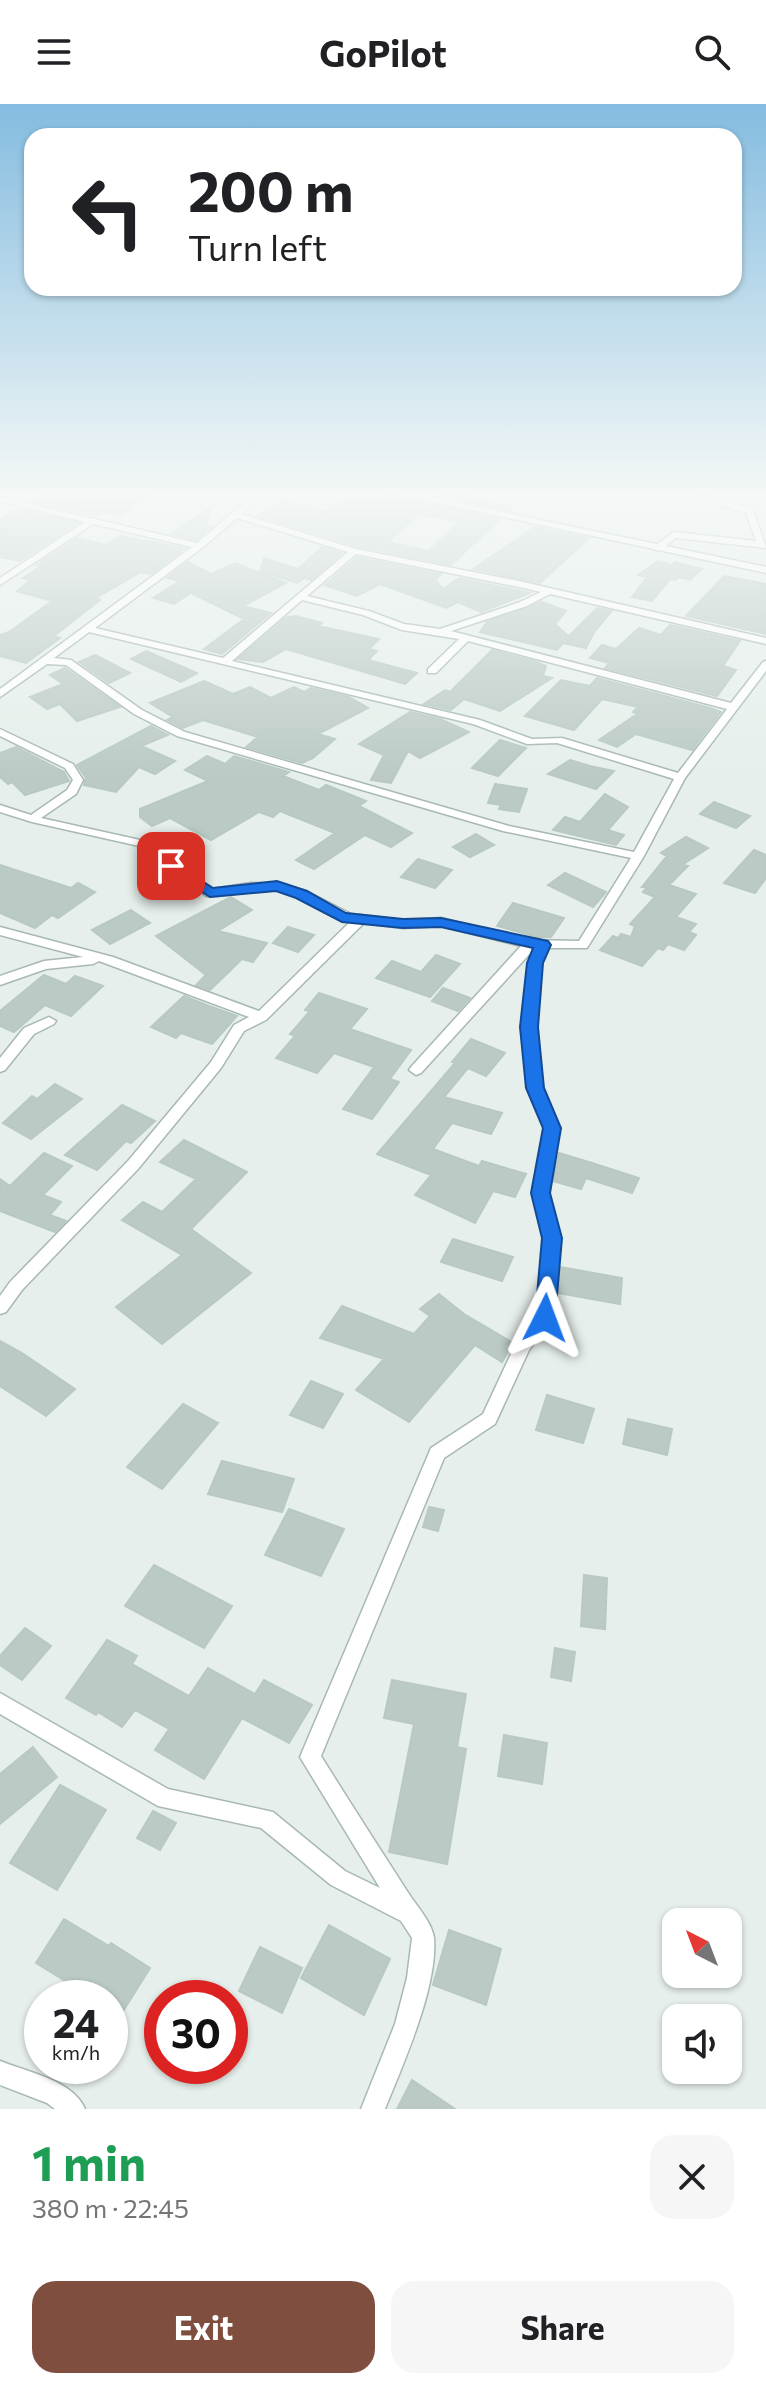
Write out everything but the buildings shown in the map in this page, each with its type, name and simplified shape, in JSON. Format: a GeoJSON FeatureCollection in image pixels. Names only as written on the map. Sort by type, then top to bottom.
{"type":"FeatureCollection","features":[{"type":"Feature","properties":{"kind":"street"},"geometry":{"type":"LineString","coordinates":[[0,694],[142,589]]}},
{"type":"Feature","properties":{"kind":"street"},"geometry":{"type":"LineString","coordinates":[[223,663],[313,589]]}},
{"type":"Feature","properties":{"kind":"street"},"geometry":{"type":"LineString","coordinates":[[536,589],[766,641]]}},
{"type":"Feature","properties":{"kind":"street"},"geometry":{"type":"LineString","coordinates":[[441,632],[467,620],[535,601],[548,591]]}},
{"type":"Feature","properties":{"kind":"street"},"geometry":{"type":"LineString","coordinates":[[303,598],[366,613],[402,627],[466,638],[733,707]]}},
{"type":"Feature","properties":{"kind":"street"},"geometry":{"type":"LineString","coordinates":[[88,629],[476,722],[531,742],[558,740],[680,777]]}},
{"type":"Feature","properties":{"kind":"street"},"geometry":{"type":"LineString","coordinates":[[432,671],[466,638]]}},
{"type":"Feature","properties":{"kind":"street"},"geometry":{"type":"LineString","coordinates":[[47,661],[68,662],[138,712],[181,734],[401,795],[507,829],[638,856]]}},
{"type":"Feature","properties":{"kind":"street"},"geometry":{"type":"LineString","coordinates":[[0,808],[32,819],[172,850],[171,866],[210,893],[277,886],[302,894],[342,918],[403,924],[441,922],[536,945],[583,945],[638,856],[680,777],[766,664]]}},
{"type":"Feature","properties":{"kind":"street"},"geometry":{"type":"LineString","coordinates":[[0,732],[69,766],[78,780],[72,792],[32,819]]}},
{"type":"Feature","properties":{"kind":"street"},"geometry":{"type":"LineString","coordinates":[[0,1308],[16,1286],[133,1165],[216,1065],[239,1028],[261,1017],[361,919]]}},
{"type":"Feature","properties":{"kind":"street"},"geometry":{"type":"LineString","coordinates":[[0,931],[109,960],[261,1017]]}},
{"type":"Feature","properties":{"kind":"street"},"geometry":{"type":"LineString","coordinates":[[416,1070],[536,945]]}},
{"type":"Feature","properties":{"kind":"street"},"geometry":{"type":"LineString","coordinates":[[373,2109],[417,1986],[423,1957],[423,1936],[310,1757],[437,1453],[489,1419],[523,1346],[545,1318],[552,1238],[541,1193],[552,1128],[535,1088],[529,1027],[536,945]]}},
{"type":"Feature","properties":{"kind":"street"},"geometry":{"type":"LineString","coordinates":[[0,981],[44,965],[109,960]]}},
{"type":"Feature","properties":{"kind":"street"},"geometry":{"type":"LineString","coordinates":[[0,1067],[29,1031],[49,1021]]}},
{"type":"Feature","properties":{"kind":"street"},"geometry":{"type":"LineString","coordinates":[[0,1703],[165,1799],[266,1819],[338,1878],[411,1915]]}},
{"type":"Feature","properties":{"kind":"street"},"geometry":{"type":"LineString","coordinates":[[0,2073],[55,2094],[73,2109]]}},
{"type":"Feature","properties":{"kind":"route"},"geometry":{"type":"LineString","coordinates":[[171,866],[210,893],[262,885],[277,886],[302,894],[342,918],[403,924],[441,922],[543,945],[535,963],[529,1027],[535,1062],[535,1088],[552,1128],[541,1193],[552,1238],[545,1288],[545,1318]]}}]}
